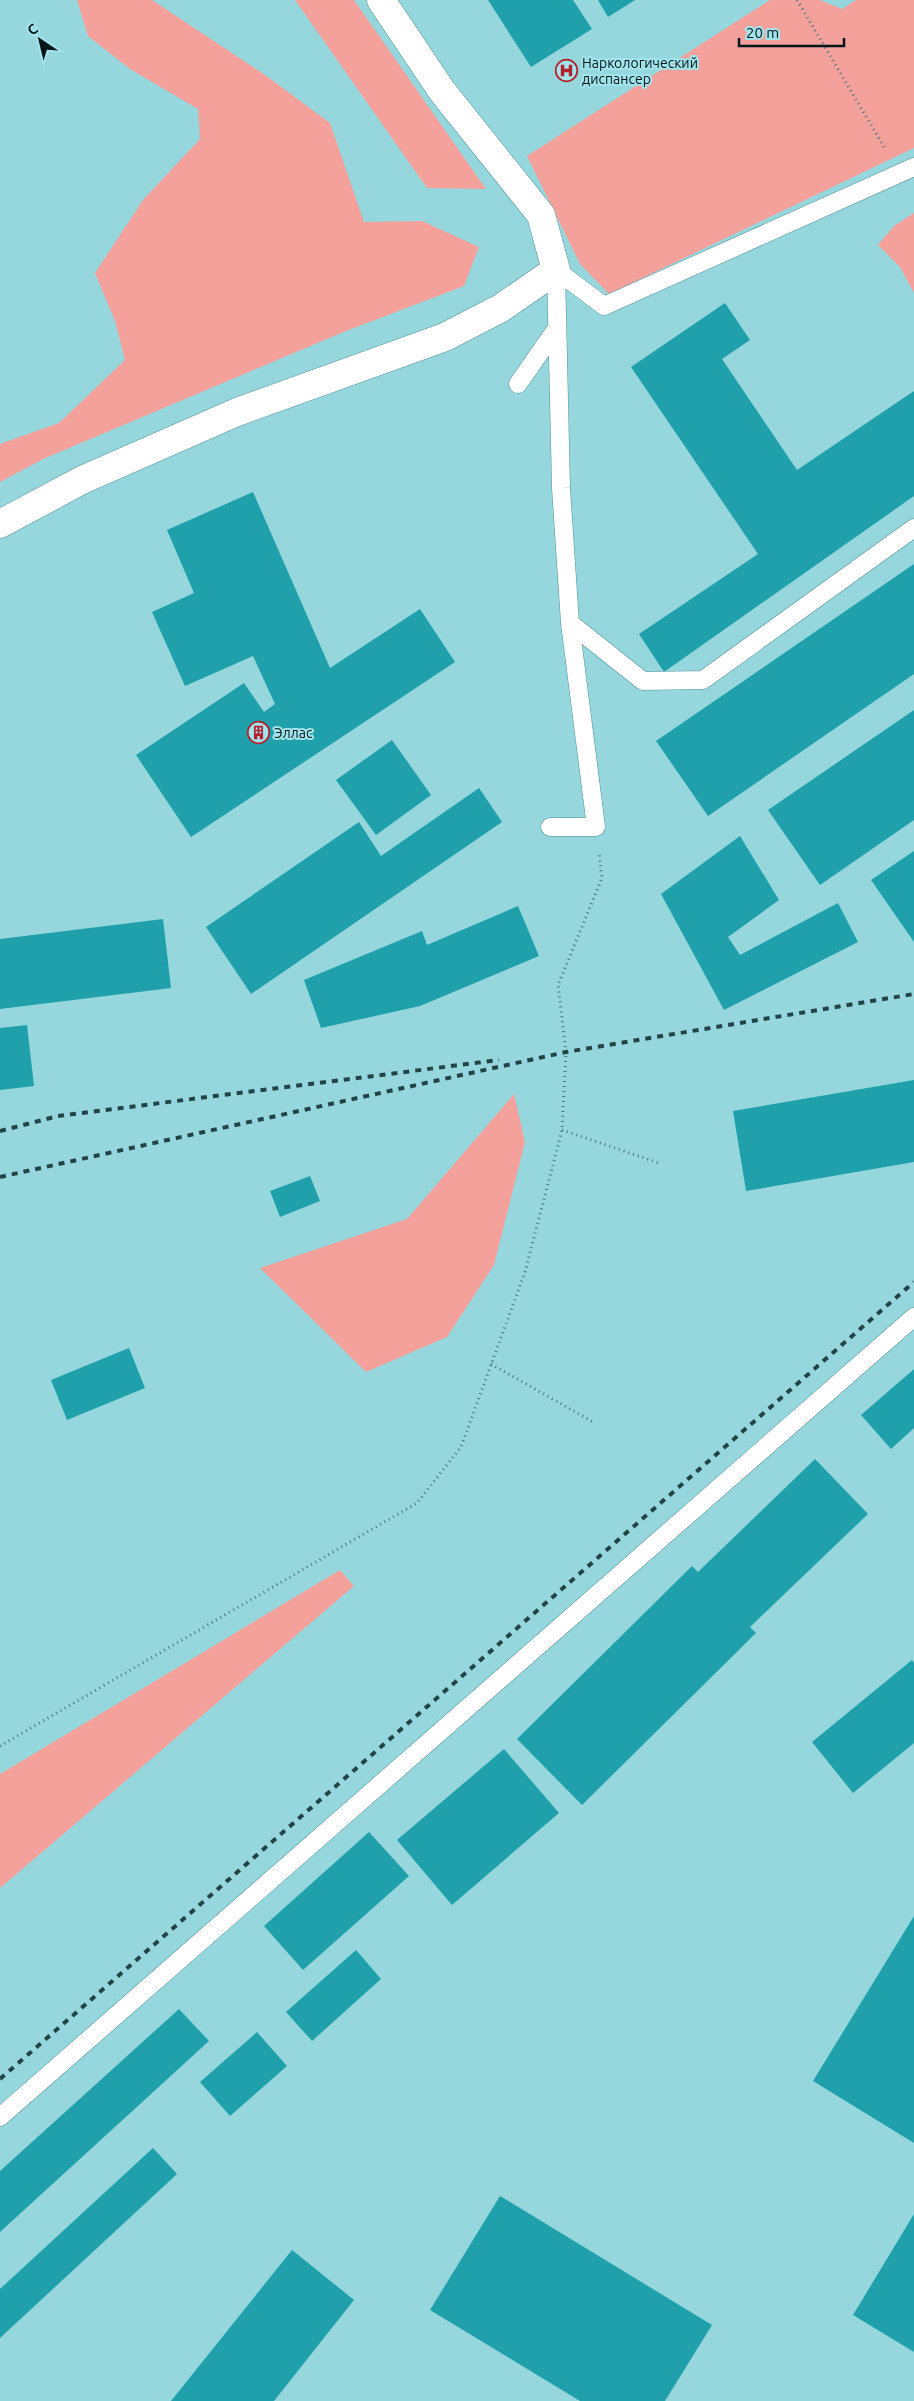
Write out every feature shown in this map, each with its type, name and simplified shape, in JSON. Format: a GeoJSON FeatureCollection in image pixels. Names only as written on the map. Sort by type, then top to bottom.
{"type":"FeatureCollection","features":[{"type":"Feature","properties":{"kind":"street"},"geometry":{"type":"LineString","coordinates":[[0,524],[82,480],[237,412],[445,337],[501,308],[556,270],[541,215],[442,91],[382,0]]}},
{"type":"Feature","properties":{"kind":"lane"},"geometry":{"type":"LineString","coordinates":[[556,270],[604,306],[907,170]]}},
{"type":"Feature","properties":{"kind":"lane"},"geometry":{"type":"LineString","coordinates":[[550,827],[596,827],[570,622],[561,488],[556,270]]}},
{"type":"Feature","properties":{"kind":"lane"},"geometry":{"type":"LineString","coordinates":[[518,384],[557,328]]}},
{"type":"Feature","properties":{"kind":"lane"},"geometry":{"type":"LineString","coordinates":[[570,622],[643,681],[703,680],[914,528]]}},
{"type":"Feature","properties":{"kind":"lane"},"geometry":{"type":"LineString","coordinates":[[0,2117],[914,1318]]}},
{"type":"Feature","properties":{"kind":"path"},"geometry":{"type":"LineString","coordinates":[[797,0],[907,170]]}},
{"type":"Feature","properties":{"kind":"path"},"geometry":{"type":"LineString","coordinates":[[0,1746],[417,1502],[461,1447],[525,1272],[562,1130],[566,1052],[558,985],[602,878],[596,827]]}},
{"type":"Feature","properties":{"kind":"path"},"geometry":{"type":"LineString","coordinates":[[562,1130],[659,1163]]}},
{"type":"Feature","properties":{"kind":"path"},"geometry":{"type":"LineString","coordinates":[[491,1364],[593,1422]]}},
{"type":"Feature","properties":{"kind":"shaded area"},"geometry":{"type":"Polygon","coordinates":[[[77,0],[152,0],[268,77],[330,123],[364,222],[422,221],[479,247],[464,286],[346,331],[43,459],[0,482],[0,444],[59,423],[125,360],[115,321],[95,273],[143,200],[200,139],[198,109],[130,69],[88,36],[77,0]]]}},
{"type":"Feature","properties":{"kind":"shaded area"},"geometry":{"type":"Polygon","coordinates":[[[295,0],[354,0],[486,189],[427,188],[295,0]]]}},
{"type":"Feature","properties":{"kind":"shaded area"},"geometry":{"type":"Polygon","coordinates":[[[770,0],[820,0],[842,9],[856,0],[914,0],[914,148],[609,294],[580,264],[527,156],[770,0]]]}},
{"type":"Feature","properties":{"kind":"shaded area"},"geometry":{"type":"Polygon","coordinates":[[[914,213],[914,293],[900,267],[878,245],[894,226],[914,213]]]}},
{"type":"Feature","properties":{"kind":"shaded area"},"geometry":{"type":"Polygon","coordinates":[[[514,1094],[525,1142],[494,1265],[447,1337],[366,1372],[260,1268],[407,1219],[514,1094]]]}},
{"type":"Feature","properties":{"kind":"shaded area"},"geometry":{"type":"Polygon","coordinates":[[[340,1570],[354,1586],[0,1888],[0,1774],[340,1570]]]}},
{"type":"Feature","properties":{"kind":"building"},"geometry":{"type":"Polygon","coordinates":[[[488,0],[573,0],[592,29],[531,67],[488,0]]]}},
{"type":"Feature","properties":{"kind":"building"},"geometry":{"type":"Polygon","coordinates":[[[598,0],[635,0],[608,17],[598,0]]]}},
{"type":"Feature","properties":{"kind":"building"},"geometry":{"type":"Polygon","coordinates":[[[725,303],[750,340],[722,359],[797,470],[914,391],[914,496],[664,672],[639,634],[758,554],[631,367],[725,303]]]}},
{"type":"Feature","properties":{"kind":"building"},"geometry":{"type":"Polygon","coordinates":[[[253,492],[330,668],[420,609],[455,662],[191,837],[136,755],[244,683],[264,712],[275,704],[253,656],[185,686],[152,612],[194,593],[167,530],[253,492]]]}},
{"type":"Feature","properties":{"kind":"building"},"geometry":{"type":"Polygon","coordinates":[[[914,564],[914,674],[708,816],[656,741],[914,564]]]}},
{"type":"Feature","properties":{"kind":"building"},"geometry":{"type":"Polygon","coordinates":[[[914,710],[914,820],[820,885],[768,810],[914,710]]]}},
{"type":"Feature","properties":{"kind":"building"},"geometry":{"type":"Polygon","coordinates":[[[392,740],[431,795],[376,835],[336,780],[392,740]]]}},
{"type":"Feature","properties":{"kind":"building"},"geometry":{"type":"Polygon","coordinates":[[[479,788],[502,822],[251,994],[206,927],[359,822],[381,856],[479,788]]]}},
{"type":"Feature","properties":{"kind":"building"},"geometry":{"type":"Polygon","coordinates":[[[740,836],[779,900],[728,937],[740,955],[838,903],[858,942],[724,1010],[661,894],[740,836]]]}},
{"type":"Feature","properties":{"kind":"building"},"geometry":{"type":"Polygon","coordinates":[[[914,851],[914,942],[871,880],[914,851]]]}},
{"type":"Feature","properties":{"kind":"building"},"geometry":{"type":"Polygon","coordinates":[[[518,906],[539,956],[420,1006],[321,1028],[304,980],[422,931],[427,945],[518,906]]]}},
{"type":"Feature","properties":{"kind":"building"},"geometry":{"type":"Polygon","coordinates":[[[163,919],[171,988],[0,1009],[0,939],[163,919]]]}},
{"type":"Feature","properties":{"kind":"building"},"geometry":{"type":"Polygon","coordinates":[[[27,1025],[34,1086],[0,1090],[0,1028],[27,1025]]]}},
{"type":"Feature","properties":{"kind":"building"},"geometry":{"type":"Polygon","coordinates":[[[914,1080],[914,1162],[746,1191],[733,1111],[914,1080]]]}},
{"type":"Feature","properties":{"kind":"building"},"geometry":{"type":"Polygon","coordinates":[[[310,1176],[320,1201],[280,1217],[270,1191],[310,1176]]]}},
{"type":"Feature","properties":{"kind":"building"},"geometry":{"type":"Polygon","coordinates":[[[129,1348],[145,1388],[67,1420],[51,1380],[129,1348]]]}},
{"type":"Feature","properties":{"kind":"building"},"geometry":{"type":"Polygon","coordinates":[[[914,1369],[914,1428],[891,1449],[861,1415],[914,1369]]]}},
{"type":"Feature","properties":{"kind":"building"},"geometry":{"type":"Polygon","coordinates":[[[815,1459],[868,1514],[750,1627],[756,1633],[582,1805],[517,1739],[692,1566],[698,1572],[815,1459]]]}},
{"type":"Feature","properties":{"kind":"building"},"geometry":{"type":"Polygon","coordinates":[[[912,1660],[914,1663],[914,1743],[853,1793],[812,1742],[912,1660]]]}},
{"type":"Feature","properties":{"kind":"building"},"geometry":{"type":"Polygon","coordinates":[[[504,1749],[559,1813],[452,1905],[397,1840],[504,1749]]]}},
{"type":"Feature","properties":{"kind":"building"},"geometry":{"type":"Polygon","coordinates":[[[369,1832],[409,1876],[303,1970],[264,1926],[369,1832]]]}},
{"type":"Feature","properties":{"kind":"building"},"geometry":{"type":"Polygon","coordinates":[[[914,1916],[914,2143],[813,2081],[914,1916]]]}},
{"type":"Feature","properties":{"kind":"building"},"geometry":{"type":"Polygon","coordinates":[[[356,1950],[381,1979],[312,2041],[286,2012],[356,1950]]]}},
{"type":"Feature","properties":{"kind":"building"},"geometry":{"type":"Polygon","coordinates":[[[179,2009],[209,2041],[0,2232],[0,2171],[179,2009]]]}},
{"type":"Feature","properties":{"kind":"building"},"geometry":{"type":"Polygon","coordinates":[[[257,2032],[287,2066],[230,2116],[200,2082],[257,2032]]]}},
{"type":"Feature","properties":{"kind":"building"},"geometry":{"type":"Polygon","coordinates":[[[153,2148],[177,2174],[0,2338],[0,2289],[153,2148]]]}},
{"type":"Feature","properties":{"kind":"building"},"geometry":{"type":"Polygon","coordinates":[[[500,2196],[712,2325],[665,2401],[580,2401],[430,2310],[500,2196]]]}},
{"type":"Feature","properties":{"kind":"building"},"geometry":{"type":"Polygon","coordinates":[[[914,2214],[914,2352],[853,2315],[914,2214]]]}},
{"type":"Feature","properties":{"kind":"building"},"geometry":{"type":"Polygon","coordinates":[[[292,2250],[354,2300],[274,2401],[171,2401],[292,2250]]]}},
{"type":"Feature","properties":{"kind":"railway"},"geometry":{"type":"LineString","coordinates":[[0,1177],[566,1052],[914,994]]}},
{"type":"Feature","properties":{"kind":"railway"},"geometry":{"type":"LineString","coordinates":[[0,1131],[58,1116],[499,1060]]}},
{"type":"Feature","properties":{"kind":"railway"},"geometry":{"type":"LineString","coordinates":[[0,2079],[914,1282]]}},
{"type":"Feature","properties":{"kind":"place","name":"Наркологический диспансер"},"geometry":{"type":"Point","coordinates":[566,71]}},
{"type":"Feature","properties":{"kind":"place","name":"Эллас"},"geometry":{"type":"Point","coordinates":[258,733]}}]}
